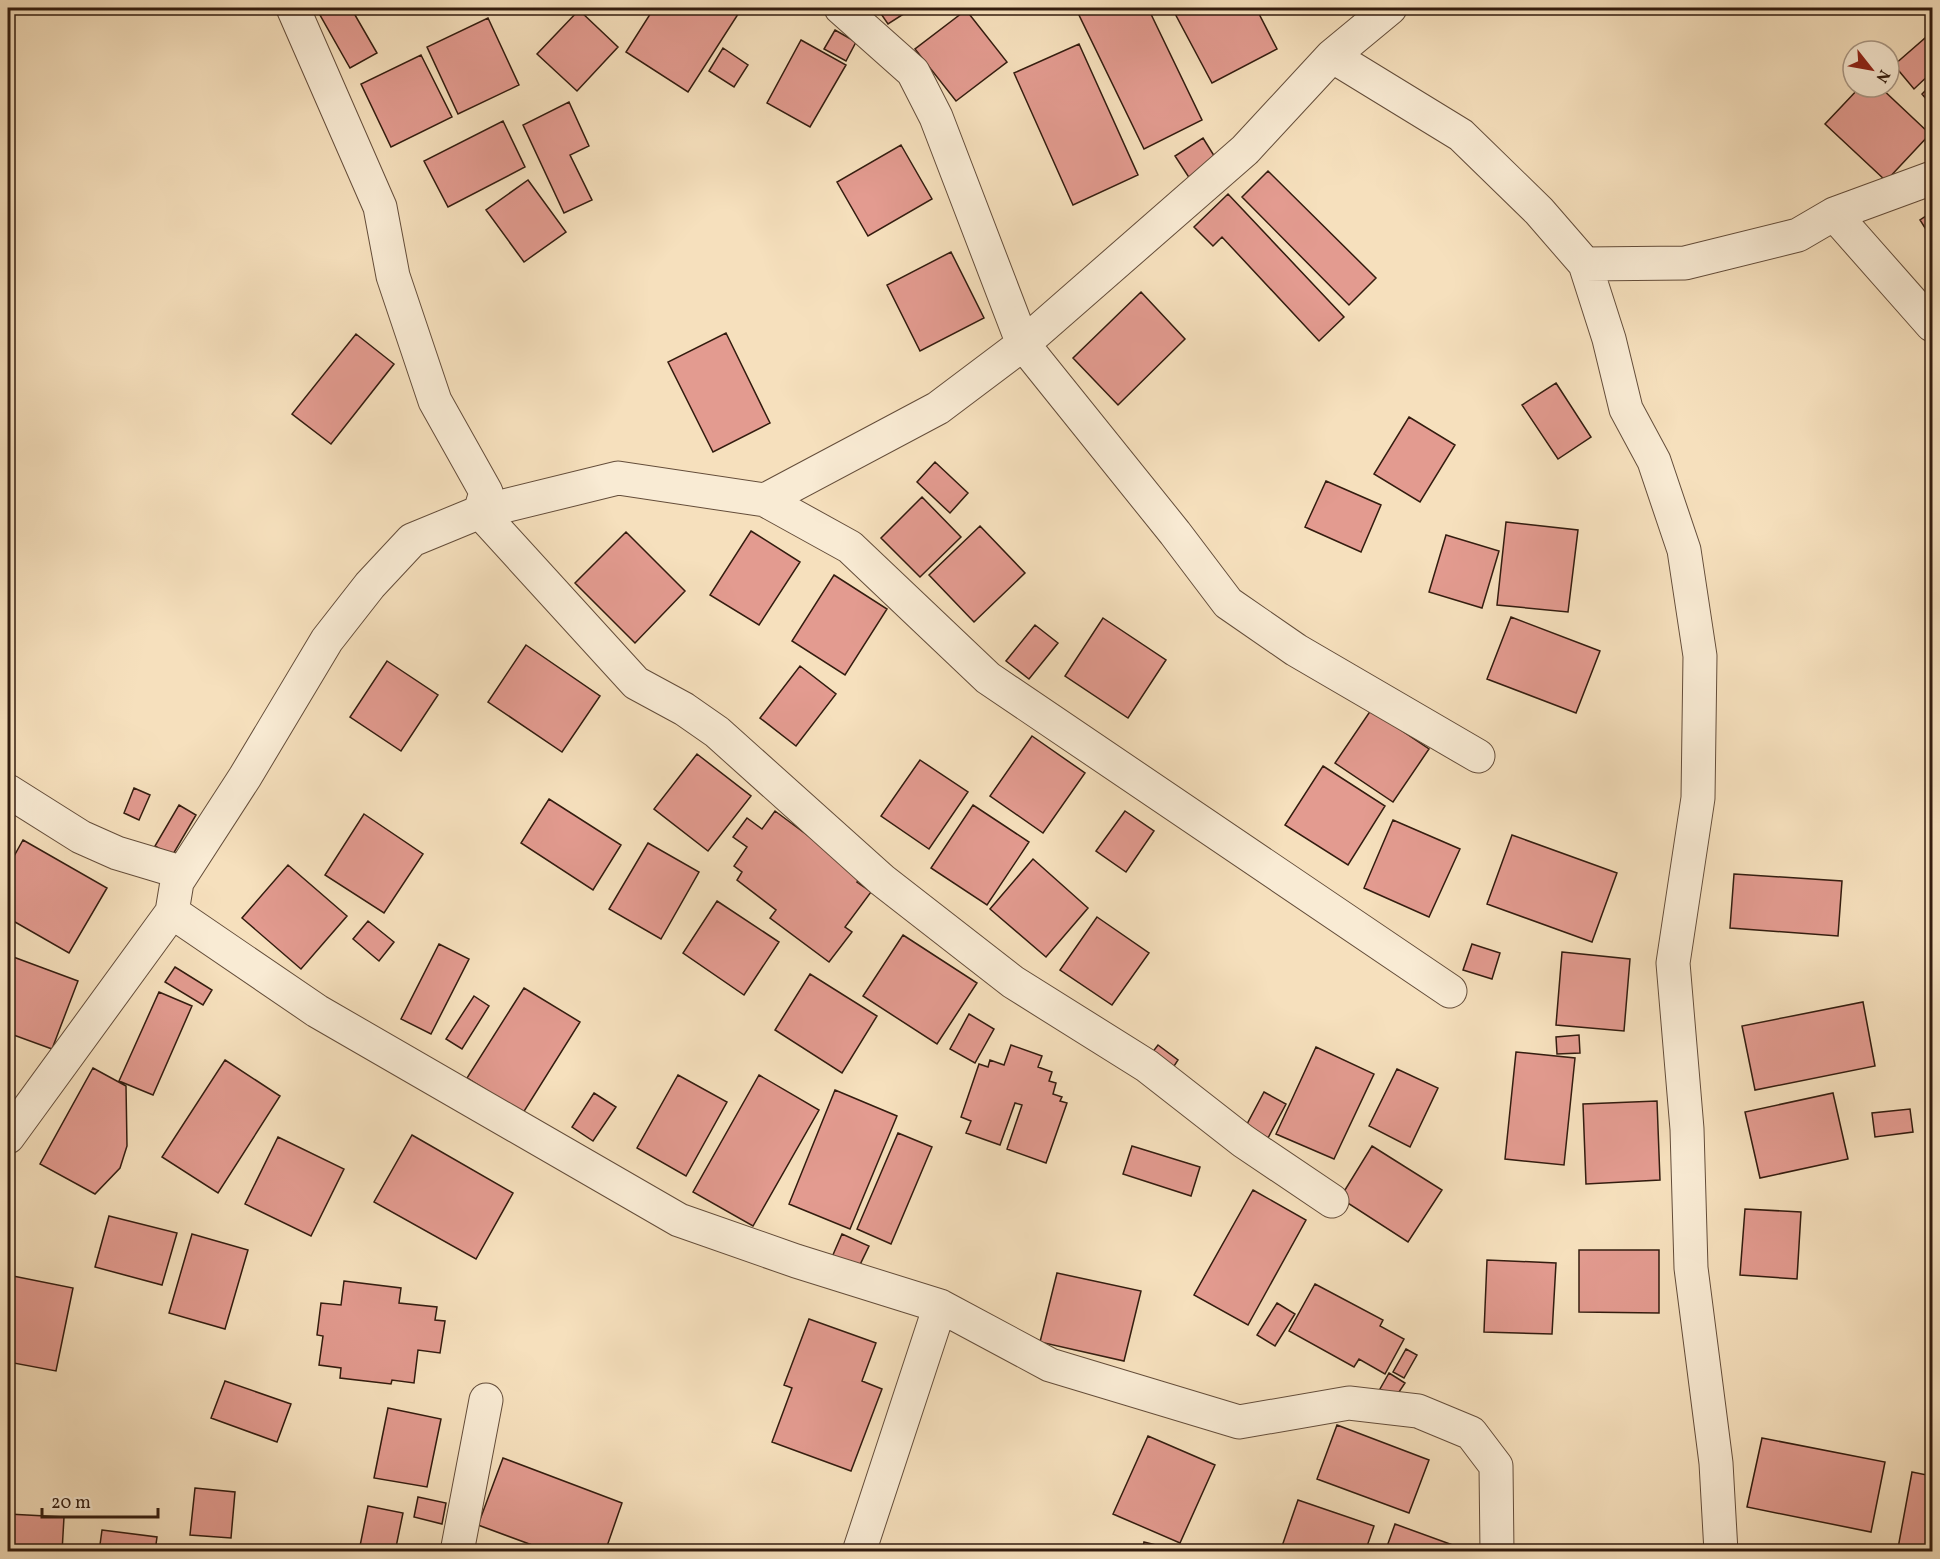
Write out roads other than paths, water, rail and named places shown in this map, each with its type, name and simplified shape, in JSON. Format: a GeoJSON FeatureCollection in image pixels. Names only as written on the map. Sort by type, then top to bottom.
{"type":"FeatureCollection","features":[{"type":"Feature","properties":{"kind":"street"},"geometry":{"type":"LineString","coordinates":[[293,8],[381,207],[393,276],[435,401],[486,492],[480,512]]}},
{"type":"Feature","properties":{"kind":"street"},"geometry":{"type":"LineString","coordinates":[[841,8],[914,72],[936,117],[1023,344],[1175,533],[1228,603],[1296,650],[1478,756]]}},
{"type":"Feature","properties":{"kind":"street"},"geometry":{"type":"LineString","coordinates":[[765,500],[938,408],[1023,344],[1245,150],[1332,56],[1390,8]]}},
{"type":"Feature","properties":{"kind":"street"},"geometry":{"type":"LineString","coordinates":[[1332,56],[1461,135],[1539,212],[1586,264],[1609,339],[1626,409],[1654,461],[1684,550],[1700,656],[1698,798],[1673,963],[1687,1129],[1691,1268],[1716,1463],[1721,1551]]}},
{"type":"Feature","properties":{"kind":"street"},"geometry":{"type":"LineString","coordinates":[[1586,264],[1685,263],[1798,235],[1834,214],[1932,178]]}},
{"type":"Feature","properties":{"kind":"street"},"geometry":{"type":"LineString","coordinates":[[1834,214],[1932,325]]}},
{"type":"Feature","properties":{"kind":"street"},"geometry":{"type":"LineString","coordinates":[[8,1137],[174,897],[327,640],[370,585],[412,540],[480,512],[618,478],[765,500],[850,547],[988,678],[1450,991]]}},
{"type":"Feature","properties":{"kind":"street"},"geometry":{"type":"LineString","coordinates":[[480,512],[636,683],[684,709],[717,732],[882,880],[1013,982],[1147,1066],[1243,1141],[1332,1201]]}},
{"type":"Feature","properties":{"kind":"street"},"geometry":{"type":"LineString","coordinates":[[8,791],[81,837],[117,853],[177,871],[174,897]]}},
{"type":"Feature","properties":{"kind":"street"},"geometry":{"type":"LineString","coordinates":[[174,897],[317,1011],[679,1220],[796,1261],[940,1306],[1050,1365],[1239,1422],[1349,1403],[1418,1411],[1471,1433],[1496,1466],[1497,1551]]}},
{"type":"Feature","properties":{"kind":"street"},"geometry":{"type":"LineString","coordinates":[[859,1551],[940,1306]]}},
{"type":"Feature","properties":{"kind":"street"},"geometry":{"type":"LineString","coordinates":[[457,1551],[486,1400]]}}]}
